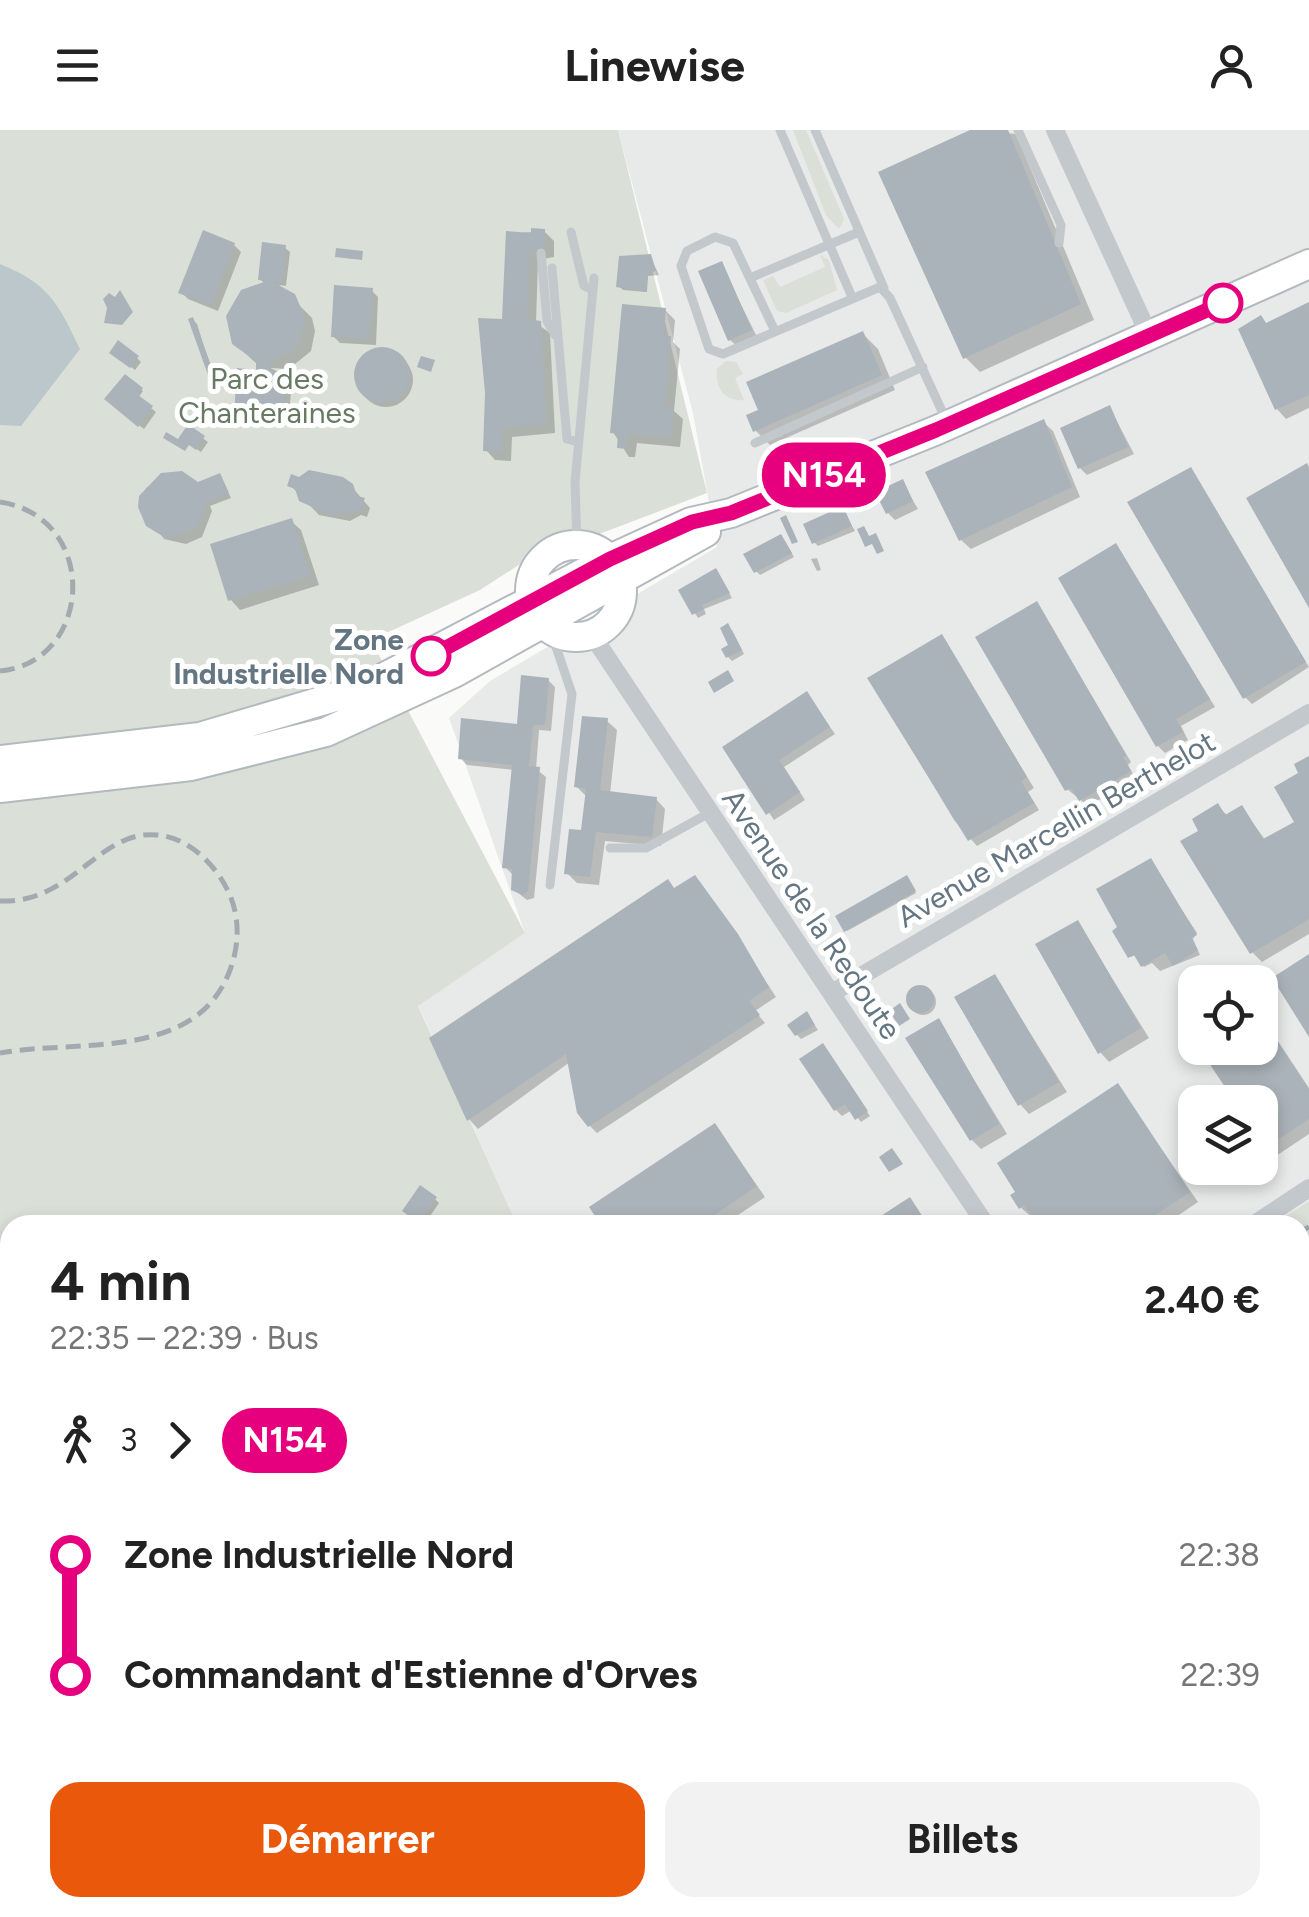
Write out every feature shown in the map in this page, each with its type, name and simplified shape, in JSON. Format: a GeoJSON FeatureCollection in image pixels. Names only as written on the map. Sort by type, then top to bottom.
{"type":"FeatureCollection","features":[{"type":"Feature","properties":{"kind":"main road"},"geometry":{"type":"LineString","coordinates":[[0,788],[191,766],[326,732],[420,691],[692,522],[731,513],[948,425],[1309,264]]}},
{"type":"Feature","properties":{"kind":"main road"},"geometry":{"type":"LineString","coordinates":[[577,545],[616,569],[619,606],[612,620],[592,635],[575,637],[542,618],[532,582],[538,566],[558,549],[577,545]]}},
{"type":"Feature","properties":{"kind":"main road"},"geometry":{"type":"LineString","coordinates":[[0,760],[200,737],[254,724],[362,689],[542,618]]}},
{"type":"Feature","properties":{"kind":"street"},"geometry":{"type":"LineString","coordinates":[[1055,130],[1150,337]]}},
{"type":"Feature","properties":{"kind":"street","name":"Avenue de la Redoute"},"geometry":{"type":"LineString","coordinates":[[592,635],[979,1215]]}},
{"type":"Feature","properties":{"kind":"street","name":"Avenue Marcellin Berthelot"},"geometry":{"type":"LineString","coordinates":[[832,993],[1309,714]]}},
{"type":"Feature","properties":{"kind":"street"},"geometry":{"type":"LineString","coordinates":[[1268,1215],[1309,1188]]}},
{"type":"Feature","properties":{"kind":"lane"},"geometry":{"type":"LineString","coordinates":[[780,130],[852,298]]}},
{"type":"Feature","properties":{"kind":"lane"},"geometry":{"type":"LineString","coordinates":[[815,130],[948,425]]}},
{"type":"Feature","properties":{"kind":"lane"},"geometry":{"type":"LineString","coordinates":[[1018,130],[1061,225],[1058,243]]}},
{"type":"Feature","properties":{"kind":"lane"},"geometry":{"type":"LineString","coordinates":[[571,232],[584,286],[592,290]]}},
{"type":"Feature","properties":{"kind":"lane"},"geometry":{"type":"LineString","coordinates":[[750,278],[860,232]]}},
{"type":"Feature","properties":{"kind":"lane"},"geometry":{"type":"LineString","coordinates":[[775,332],[733,244],[724,238],[700,242],[681,260],[711,350],[722,354],[775,332],[874,288],[885,291]]}},
{"type":"Feature","properties":{"kind":"lane"},"geometry":{"type":"LineString","coordinates":[[541,254],[547,322],[557,337]]}},
{"type":"Feature","properties":{"kind":"lane"},"geometry":{"type":"LineString","coordinates":[[552,268],[567,439],[578,442]]}},
{"type":"Feature","properties":{"kind":"lane"},"geometry":{"type":"LineString","coordinates":[[577,545],[573,514],[594,278]]}},
{"type":"Feature","properties":{"kind":"lane"},"geometry":{"type":"LineString","coordinates":[[755,444],[923,367]]}},
{"type":"Feature","properties":{"kind":"lane"},"geometry":{"type":"LineString","coordinates":[[542,618],[572,694],[550,885]]}},
{"type":"Feature","properties":{"kind":"lane"},"geometry":{"type":"LineString","coordinates":[[610,848],[646,848],[711,812]]}},
{"type":"Feature","properties":{"kind":"shaded area"},"geometry":{"type":"Polygon","coordinates":[[[618,130],[1309,130],[1309,1201],[1287,1215],[512,1215],[418,1005],[525,933],[449,718],[490,681],[717,547],[693,413],[618,130]]]}},
{"type":"Feature","properties":{"kind":"shaded area"},"geometry":{"type":"Polygon","coordinates":[[[0,264],[30,279],[50,297],[80,349],[21,426],[0,425],[0,264]]]}},
{"type":"Feature","properties":{"kind":"green space","name":"Parc des Chanteraines"},"geometry":{"type":"Polygon","coordinates":[[[0,130],[618,130],[707,493],[594,536],[565,535],[480,590],[371,640],[525,933],[418,1006],[512,1215],[0,1215],[0,130]]]}},
{"type":"Feature","properties":{"kind":"green space"},"geometry":{"type":"Polygon","coordinates":[[[793,130],[806,130],[844,219],[839,229],[826,215],[793,130]]]}},
{"type":"Feature","properties":{"kind":"green space"},"geometry":{"type":"Polygon","coordinates":[[[820,255],[829,260],[837,290],[786,313],[777,311],[763,280],[773,276],[780,287],[825,267],[820,255]]]}},
{"type":"Feature","properties":{"kind":"green space"},"geometry":{"type":"Polygon","coordinates":[[[726,361],[736,362],[743,374],[735,378],[744,400],[731,399],[719,387],[717,369],[726,361]]]}},
{"type":"Feature","properties":{"kind":"green space"},"geometry":{"type":"Polygon","coordinates":[[[1309,1201],[1309,1215],[1287,1215],[1309,1201]]]}},
{"type":"Feature","properties":{"kind":"building"},"geometry":{"type":"Polygon","coordinates":[[[970,130],[1008,130],[1081,304],[963,359],[878,172],[970,130]]]}},
{"type":"Feature","properties":{"kind":"building"},"geometry":{"type":"Polygon","coordinates":[[[531,228],[545,229],[545,248],[530,251],[527,319],[541,321],[547,424],[503,428],[502,452],[483,451],[485,393],[478,318],[502,319],[506,231],[531,233],[531,228]]]}},
{"type":"Feature","properties":{"kind":"building"},"geometry":{"type":"Polygon","coordinates":[[[203,230],[235,243],[211,305],[178,293],[203,230]]]}},
{"type":"Feature","properties":{"kind":"building"},"geometry":{"type":"Polygon","coordinates":[[[262,242],[286,245],[282,283],[271,281],[295,294],[306,320],[297,347],[270,363],[269,370],[287,372],[282,420],[234,416],[237,368],[256,370],[256,361],[232,344],[226,316],[241,290],[267,281],[258,280],[262,242]]]}},
{"type":"Feature","properties":{"kind":"building"},"geometry":{"type":"Polygon","coordinates":[[[336,248],[363,251],[362,260],[335,257],[336,248]]]}},
{"type":"Feature","properties":{"kind":"building"},"geometry":{"type":"Polygon","coordinates":[[[651,254],[656,271],[648,274],[646,292],[616,287],[619,256],[651,254]]]}},
{"type":"Feature","properties":{"kind":"building"},"geometry":{"type":"Polygon","coordinates":[[[722,261],[752,330],[728,341],[698,271],[722,261]]]}},
{"type":"Feature","properties":{"kind":"building"},"geometry":{"type":"Polygon","coordinates":[[[334,285],[373,288],[369,339],[331,337],[334,285]]]}},
{"type":"Feature","properties":{"kind":"building"},"geometry":{"type":"Polygon","coordinates":[[[120,290],[133,312],[122,325],[104,323],[107,308],[103,299],[109,293],[115,297],[120,290]]]}},
{"type":"Feature","properties":{"kind":"building"},"geometry":{"type":"Polygon","coordinates":[[[1309,302],[1309,395],[1275,410],[1238,329],[1261,315],[1266,323],[1309,302]]]}},
{"type":"Feature","properties":{"kind":"building"},"geometry":{"type":"Polygon","coordinates":[[[622,304],[666,308],[664,336],[671,336],[665,406],[674,407],[671,438],[628,434],[626,449],[617,448],[618,434],[610,433],[622,304]]]}},
{"type":"Feature","properties":{"kind":"building"},"geometry":{"type":"Polygon","coordinates":[[[193,317],[214,373],[208,375],[188,319],[193,317]]]}},
{"type":"Feature","properties":{"kind":"building"},"geometry":{"type":"Polygon","coordinates":[[[863,331],[882,375],[753,432],[746,415],[758,410],[746,382],[863,331]]]}},
{"type":"Feature","properties":{"kind":"building"},"geometry":{"type":"Polygon","coordinates":[[[118,340],[139,356],[130,368],[109,353],[118,340]]]}},
{"type":"Feature","properties":{"kind":"building"},"geometry":{"type":"Polygon","coordinates":[[[382,347],[401,356],[410,375],[401,394],[382,403],[363,394],[354,375],[363,356],[382,347]]]}},
{"type":"Feature","properties":{"kind":"building"},"geometry":{"type":"Polygon","coordinates":[[[421,356],[435,360],[431,372],[417,367],[421,356]]]}},
{"type":"Feature","properties":{"kind":"building"},"geometry":{"type":"Polygon","coordinates":[[[125,374],[143,388],[138,395],[153,406],[138,427],[104,399],[125,374]]]}},
{"type":"Feature","properties":{"kind":"building"},"geometry":{"type":"Polygon","coordinates":[[[205,401],[221,410],[211,426],[196,417],[205,401]]]}},
{"type":"Feature","properties":{"kind":"building"},"geometry":{"type":"Polygon","coordinates":[[[1110,405],[1128,447],[1078,469],[1060,428],[1110,405]]]}},
{"type":"Feature","properties":{"kind":"building"},"geometry":{"type":"Polygon","coordinates":[[[1044,419],[1072,487],[959,541],[925,472],[1044,419]]]}},
{"type":"Feature","properties":{"kind":"building"},"geometry":{"type":"Polygon","coordinates":[[[188,424],[205,436],[196,450],[189,445],[185,451],[163,438],[166,432],[178,439],[188,424]]]}},
{"type":"Feature","properties":{"kind":"building"},"geometry":{"type":"Polygon","coordinates":[[[1307,463],[1309,467],[1309,608],[1246,498],[1307,463]]]}},
{"type":"Feature","properties":{"kind":"building"},"geometry":{"type":"Polygon","coordinates":[[[1191,467],[1306,662],[1243,699],[1127,502],[1191,467]]]}},
{"type":"Feature","properties":{"kind":"building"},"geometry":{"type":"Polygon","coordinates":[[[309,470],[343,477],[353,484],[357,496],[365,498],[360,511],[330,515],[299,501],[295,489],[287,486],[291,474],[299,477],[309,470]]]}},
{"type":"Feature","properties":{"kind":"building"},"geometry":{"type":"Polygon","coordinates":[[[182,471],[198,482],[220,473],[229,493],[207,502],[195,530],[164,537],[146,526],[138,507],[139,496],[161,473],[182,471]]]}},
{"type":"Feature","properties":{"kind":"building"},"geometry":{"type":"Polygon","coordinates":[[[903,479],[913,501],[886,514],[875,492],[903,479]]]}},
{"type":"Feature","properties":{"kind":"building"},"geometry":{"type":"Polygon","coordinates":[[[843,506],[852,526],[812,544],[803,524],[843,506]]]}},
{"type":"Feature","properties":{"kind":"building"},"geometry":{"type":"Polygon","coordinates":[[[786,515],[798,542],[792,544],[780,518],[786,515]]]}},
{"type":"Feature","properties":{"kind":"building"},"geometry":{"type":"Polygon","coordinates":[[[292,518],[311,576],[228,601],[210,544],[292,518]]]}},
{"type":"Feature","properties":{"kind":"building"},"geometry":{"type":"Polygon","coordinates":[[[864,526],[869,536],[876,533],[884,551],[877,554],[872,544],[865,547],[857,529],[864,526]]]}},
{"type":"Feature","properties":{"kind":"building"},"geometry":{"type":"Polygon","coordinates":[[[781,534],[792,553],[754,573],[743,554],[781,534]]]}},
{"type":"Feature","properties":{"kind":"building"},"geometry":{"type":"Polygon","coordinates":[[[1116,543],[1210,699],[1176,719],[1183,732],[1156,747],[1058,578],[1116,543]]]}},
{"type":"Feature","properties":{"kind":"building"},"geometry":{"type":"Polygon","coordinates":[[[716,568],[730,593],[702,605],[704,609],[692,615],[678,590],[716,568]]]}},
{"type":"Feature","properties":{"kind":"building"},"geometry":{"type":"Polygon","coordinates":[[[1037,601],[1126,755],[1123,757],[1131,771],[1079,801],[1071,788],[1065,791],[975,637],[1037,601]]]}},
{"type":"Feature","properties":{"kind":"building"},"geometry":{"type":"Polygon","coordinates":[[[728,623],[742,650],[726,658],[721,649],[728,645],[720,628],[728,623]]]}},
{"type":"Feature","properties":{"kind":"building"},"geometry":{"type":"Polygon","coordinates":[[[942,634],[1027,777],[1021,781],[1034,803],[968,841],[867,678],[942,634]]]}},
{"type":"Feature","properties":{"kind":"building"},"geometry":{"type":"Polygon","coordinates":[[[728,670],[734,681],[714,693],[708,682],[728,670]]]}},
{"type":"Feature","properties":{"kind":"building"},"geometry":{"type":"Polygon","coordinates":[[[521,675],[549,678],[545,725],[533,725],[529,766],[540,767],[528,891],[523,895],[511,890],[512,869],[502,868],[512,765],[458,759],[461,718],[517,724],[521,675]]]}},
{"type":"Feature","properties":{"kind":"building"},"geometry":{"type":"Polygon","coordinates":[[[807,691],[830,727],[779,760],[800,792],[766,815],[722,747],[807,691]]]}},
{"type":"Feature","properties":{"kind":"building"},"geometry":{"type":"Polygon","coordinates":[[[582,716],[608,718],[600,790],[657,797],[652,837],[596,832],[590,877],[564,874],[569,829],[581,830],[586,789],[574,787],[582,716]]]}},
{"type":"Feature","properties":{"kind":"building"},"geometry":{"type":"Polygon","coordinates":[[[1309,756],[1309,919],[1250,954],[1180,841],[1198,831],[1192,819],[1218,803],[1225,815],[1242,805],[1263,839],[1294,822],[1274,787],[1298,773],[1294,764],[1309,756]]]}},
{"type":"Feature","properties":{"kind":"building"},"geometry":{"type":"Polygon","coordinates":[[[1151,858],[1197,935],[1191,938],[1198,950],[1173,966],[1165,953],[1141,967],[1134,955],[1128,958],[1112,931],[1117,927],[1096,889],[1151,858]]]}},
{"type":"Feature","properties":{"kind":"building"},"geometry":{"type":"Polygon","coordinates":[[[695,875],[738,934],[769,987],[749,1001],[760,1015],[588,1127],[577,1113],[566,1054],[467,1121],[429,1038],[668,879],[674,888],[695,875]]]}},
{"type":"Feature","properties":{"kind":"building"},"geometry":{"type":"Polygon","coordinates":[[[907,875],[916,891],[844,932],[835,916],[907,875]]]}},
{"type":"Feature","properties":{"kind":"building"},"geometry":{"type":"Polygon","coordinates":[[[1078,920],[1141,1028],[1098,1054],[1035,944],[1078,920]]]}},
{"type":"Feature","properties":{"kind":"building"},"geometry":{"type":"Polygon","coordinates":[[[1309,954],[1309,1037],[1278,988],[1278,974],[1309,954]]]}},
{"type":"Feature","properties":{"kind":"building"},"geometry":{"type":"Polygon","coordinates":[[[995,974],[1059,1082],[1018,1106],[954,997],[995,974]]]}},
{"type":"Feature","properties":{"kind":"building"},"geometry":{"type":"Polygon","coordinates":[[[920,985],[930,989],[934,999],[930,1009],[920,1013],[910,1009],[906,999],[910,989],[920,985]]]}},
{"type":"Feature","properties":{"kind":"building"},"geometry":{"type":"Polygon","coordinates":[[[900,1003],[910,1019],[899,1026],[889,1011],[900,1003]]]}},
{"type":"Feature","properties":{"kind":"building"},"geometry":{"type":"Polygon","coordinates":[[[807,1011],[815,1025],[795,1036],[787,1025],[807,1011]]]}},
{"type":"Feature","properties":{"kind":"building"},"geometry":{"type":"Polygon","coordinates":[[[939,1018],[999,1124],[970,1141],[905,1038],[939,1018]]]}},
{"type":"Feature","properties":{"kind":"building"},"geometry":{"type":"Polygon","coordinates":[[[823,1043],[868,1111],[855,1120],[845,1104],[834,1111],[799,1059],[823,1043]]]}},
{"type":"Feature","properties":{"kind":"building"},"geometry":{"type":"Polygon","coordinates":[[[1278,1043],[1309,1090],[1309,1119],[1278,1139],[1278,1085],[1224,1085],[1210,1065],[1278,1065],[1278,1043]]]}},
{"type":"Feature","properties":{"kind":"building"},"geometry":{"type":"Polygon","coordinates":[[[1118,1083],[1178,1174],[1178,1185],[1185,1185],[1190,1192],[1155,1215],[1031,1215],[1024,1205],[1019,1209],[1010,1195],[1015,1192],[997,1163],[1118,1083]]]}},
{"type":"Feature","properties":{"kind":"building"},"geometry":{"type":"Polygon","coordinates":[[[715,1123],[757,1186],[715,1215],[594,1215],[589,1207],[715,1123]]]}},
{"type":"Feature","properties":{"kind":"building"},"geometry":{"type":"Polygon","coordinates":[[[892,1148],[903,1164],[889,1172],[879,1157],[892,1148]]]}},
{"type":"Feature","properties":{"kind":"building"},"geometry":{"type":"Polygon","coordinates":[[[420,1185],[437,1197],[425,1215],[402,1211],[420,1185]]]}},
{"type":"Feature","properties":{"kind":"building"},"geometry":{"type":"Polygon","coordinates":[[[910,1197],[922,1215],[882,1215],[910,1197]]]}},
{"type":"Feature","properties":{"kind":"railway"},"geometry":{"type":"LineString","coordinates":[[0,502],[33,513],[55,533],[69,560],[73,589],[68,618],[54,643],[31,662],[0,671]]}},
{"type":"Feature","properties":{"kind":"railway"},"geometry":{"type":"LineString","coordinates":[[0,901],[25,899],[47,891],[118,843],[137,836],[157,835],[189,846],[215,870],[231,899],[237,929],[230,970],[214,999],[191,1020],[163,1033],[131,1041],[0,1053]]}},
{"type":"Feature","properties":{"kind":"bus line","name":"N154"},"geometry":{"type":"LineString","coordinates":[[431,656],[610,559],[692,522],[731,513],[936,430],[1223,303]]}},
{"type":"Feature","properties":{"kind":"place","name":"Zone Industrielle Nord"},"geometry":{"type":"Point","coordinates":[431,656]}}]}
